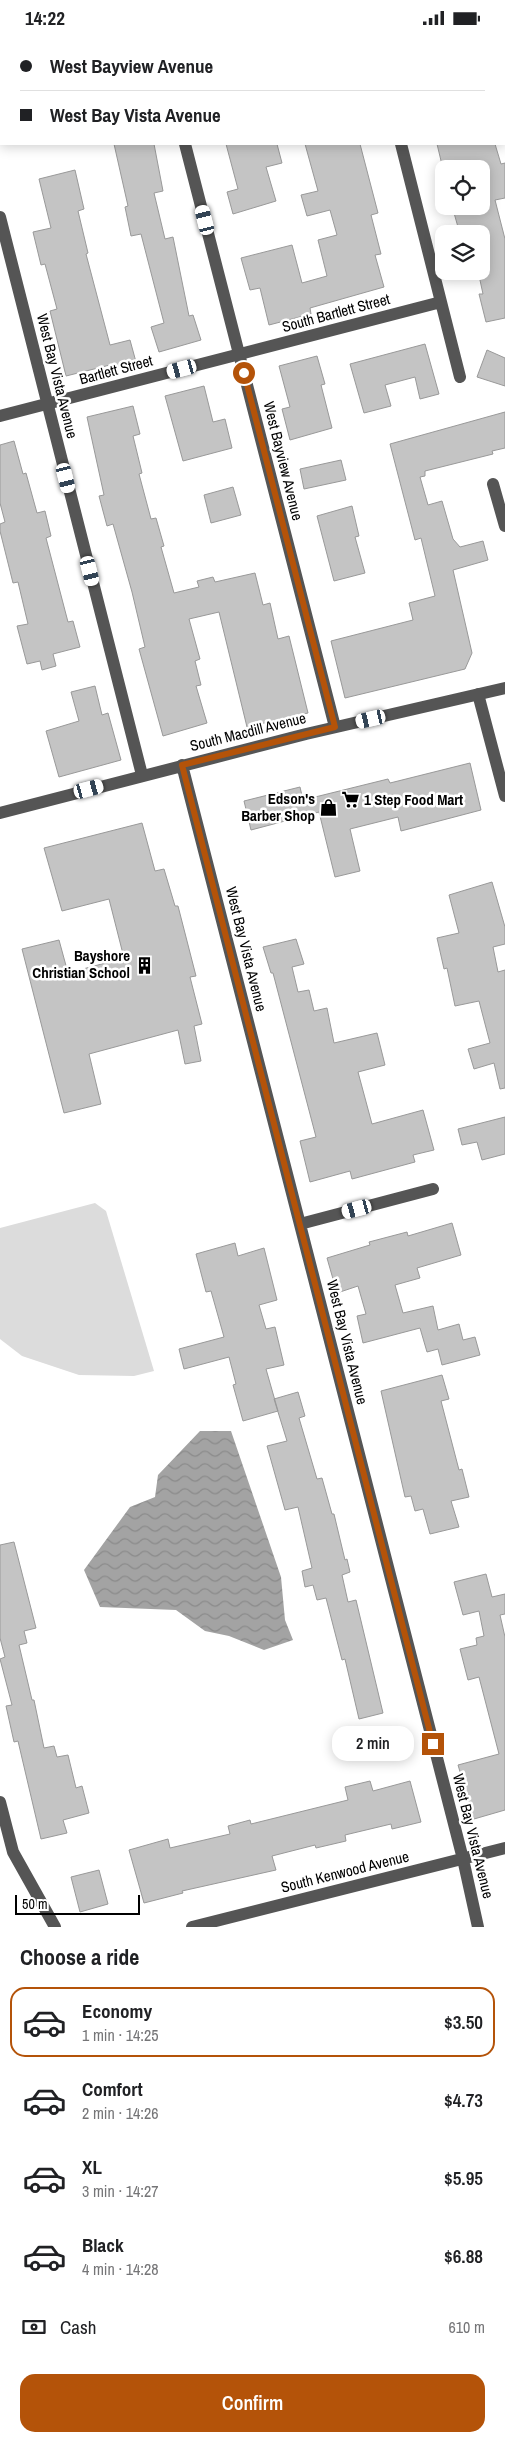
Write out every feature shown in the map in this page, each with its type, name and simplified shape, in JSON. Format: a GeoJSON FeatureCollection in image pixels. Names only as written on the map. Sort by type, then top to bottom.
{"type":"FeatureCollection","features":[{"type":"Feature","properties":{"kind":"street","name":"West Bayview Avenue"},"geometry":{"type":"LineString","coordinates":[[185,145],[335,727]]}},
{"type":"Feature","properties":{"kind":"street"},"geometry":{"type":"LineString","coordinates":[[401,145],[460,377]]}},
{"type":"Feature","properties":{"kind":"street","name":"West Bay Vista Avenue"},"geometry":{"type":"LineString","coordinates":[[0,217],[142,775]]}},
{"type":"Feature","properties":{"kind":"street","name":"South Bartlett Street"},"geometry":{"type":"LineString","coordinates":[[239,354],[441,302]]}},
{"type":"Feature","properties":{"kind":"street","name":"Bartlett Street"},"geometry":{"type":"LineString","coordinates":[[0,416],[239,354]]}},
{"type":"Feature","properties":{"kind":"street"},"geometry":{"type":"LineString","coordinates":[[493,484],[505,526]]}},
{"type":"Feature","properties":{"kind":"street","name":"South Macdill Avenue"},"geometry":{"type":"LineString","coordinates":[[0,813],[335,727],[505,688]]}},
{"type":"Feature","properties":{"kind":"street"},"geometry":{"type":"LineString","coordinates":[[478,694],[505,796]]}},
{"type":"Feature","properties":{"kind":"street","name":"West Bay Vista Avenue"},"geometry":{"type":"LineString","coordinates":[[182,765],[463,1859],[478,1927]]}},
{"type":"Feature","properties":{"kind":"street"},"geometry":{"type":"LineString","coordinates":[[300,1224],[433,1189]]}},
{"type":"Feature","properties":{"kind":"street"},"geometry":{"type":"LineString","coordinates":[[0,1802],[13,1852],[54,1927]]}},
{"type":"Feature","properties":{"kind":"street","name":"South Kenwood Avenue"},"geometry":{"type":"LineString","coordinates":[[192,1927],[505,1849]]}},
{"type":"Feature","properties":{"kind":"shaded area"},"geometry":{"type":"Polygon","coordinates":[[[95,1203],[106,1211],[154,1371],[134,1376],[79,1375],[22,1356],[0,1339],[0,1228],[95,1203]]]}},
{"type":"Feature","properties":{"kind":"water"},"geometry":{"type":"Polygon","coordinates":[[[200,1431],[231,1431],[281,1577],[285,1620],[293,1640],[264,1650],[229,1636],[205,1631],[176,1610],[100,1607],[84,1570],[130,1507],[155,1497],[158,1475],[200,1431]]]}},
{"type":"Feature","properties":{"kind":"building"},"geometry":{"type":"Polygon","coordinates":[[[114,145],[154,145],[163,191],[154,193],[165,239],[173,237],[189,316],[193,315],[201,340],[159,352],[151,327],[164,323],[141,234],[131,236],[125,207],[128,206],[114,145]]]}},
{"type":"Feature","properties":{"kind":"building"},"geometry":{"type":"Polygon","coordinates":[[[226,145],[277,145],[282,163],[266,167],[276,201],[233,214],[227,192],[238,189],[226,145]]]}},
{"type":"Feature","properties":{"kind":"building"},"geometry":{"type":"Polygon","coordinates":[[[305,145],[360,145],[378,213],[371,215],[381,254],[375,255],[384,287],[310,308],[311,314],[269,325],[260,288],[250,290],[241,258],[292,245],[302,283],[327,276],[318,240],[337,235],[330,210],[307,216],[301,195],[318,191],[305,145]]]}},
{"type":"Feature","properties":{"kind":"building"},"geometry":{"type":"Polygon","coordinates":[[[437,145],[495,145],[501,164],[505,163],[505,198],[495,200],[505,239],[505,318],[486,322],[479,294],[483,294],[480,280],[490,280],[490,225],[457,225],[455,215],[490,215],[490,160],[441,160],[437,145]]]}},
{"type":"Feature","properties":{"kind":"building"},"geometry":{"type":"Polygon","coordinates":[[[75,170],[84,209],[78,211],[88,253],[86,254],[110,345],[130,340],[136,362],[115,368],[114,364],[66,376],[50,311],[57,309],[45,264],[41,265],[33,232],[51,228],[39,179],[75,170]]]}},
{"type":"Feature","properties":{"kind":"building"},"geometry":{"type":"Polygon","coordinates":[[[425,344],[439,394],[420,399],[415,377],[385,385],[391,406],[364,413],[350,364],[425,344]]]}},
{"type":"Feature","properties":{"kind":"building"},"geometry":{"type":"Polygon","coordinates":[[[487,350],[505,358],[505,386],[477,377],[487,350]]]}},
{"type":"Feature","properties":{"kind":"building"},"geometry":{"type":"Polygon","coordinates":[[[317,356],[325,384],[321,385],[332,428],[290,440],[282,409],[290,407],[279,366],[317,356]]]}},
{"type":"Feature","properties":{"kind":"building"},"geometry":{"type":"Polygon","coordinates":[[[204,386],[213,422],[225,419],[232,448],[183,461],[165,396],[204,386]]]}},
{"type":"Feature","properties":{"kind":"building"},"geometry":{"type":"Polygon","coordinates":[[[133,406],[140,434],[133,436],[142,473],[139,474],[151,519],[156,518],[164,546],[161,547],[174,593],[199,587],[197,581],[213,577],[215,582],[255,573],[263,605],[270,603],[278,639],[289,636],[308,713],[247,727],[219,612],[189,619],[200,659],[195,661],[201,685],[196,686],[207,723],[163,736],[139,649],[145,647],[132,592],[113,524],[107,526],[99,496],[104,495],[87,417],[133,406]]]}},
{"type":"Feature","properties":{"kind":"building"},"geometry":{"type":"Polygon","coordinates":[[[505,412],[505,448],[492,451],[493,454],[425,471],[425,476],[420,477],[428,505],[442,501],[453,539],[460,547],[483,541],[488,560],[453,570],[472,653],[465,669],[345,698],[331,641],[413,620],[409,603],[435,596],[421,538],[415,540],[390,444],[505,412]]]}},
{"type":"Feature","properties":{"kind":"building"},"geometry":{"type":"Polygon","coordinates":[[[14,441],[23,474],[26,473],[37,513],[45,511],[51,536],[46,538],[68,622],[73,621],[80,647],[53,654],[56,666],[42,670],[40,661],[27,664],[17,626],[28,624],[18,582],[13,583],[0,531],[0,524],[5,522],[0,503],[0,445],[14,441]]]}},
{"type":"Feature","properties":{"kind":"building"},"geometry":{"type":"Polygon","coordinates":[[[341,460],[346,480],[304,489],[300,469],[341,460]]]}},
{"type":"Feature","properties":{"kind":"building"},"geometry":{"type":"Polygon","coordinates":[[[233,487],[241,515],[211,523],[204,495],[233,487]]]}},
{"type":"Feature","properties":{"kind":"building"},"geometry":{"type":"Polygon","coordinates":[[[352,506],[359,536],[355,537],[365,573],[334,581],[317,516],[352,506]]]}},
{"type":"Feature","properties":{"kind":"building"},"geometry":{"type":"Polygon","coordinates":[[[95,686],[102,715],[108,713],[121,760],[59,777],[46,731],[79,721],[71,692],[95,686]]]}},
{"type":"Feature","properties":{"kind":"building"},"geometry":{"type":"Polygon","coordinates":[[[470,763],[481,810],[401,831],[398,817],[350,829],[360,871],[335,877],[319,812],[251,830],[244,801],[300,787],[303,800],[388,779],[390,783],[470,763]]]}},
{"type":"Feature","properties":{"kind":"building","name":"Bayshore Christian School"},"geometry":{"type":"Polygon","coordinates":[[[142,823],[155,871],[164,869],[175,906],[178,906],[196,976],[190,977],[202,1024],[194,1026],[201,1061],[185,1064],[178,1030],[89,1054],[101,1104],[64,1113],[22,949],[59,940],[68,973],[124,958],[109,899],[62,911],[44,848],[142,823]]]}},
{"type":"Feature","properties":{"kind":"building"},"geometry":{"type":"Polygon","coordinates":[[[492,882],[505,927],[505,944],[493,947],[498,972],[505,970],[505,1088],[500,1089],[494,1063],[474,1069],[468,1049],[490,1043],[479,1001],[455,1006],[447,968],[444,969],[437,938],[459,933],[449,895],[492,882]]]}},
{"type":"Feature","properties":{"kind":"building"},"geometry":{"type":"Polygon","coordinates":[[[296,939],[304,964],[292,967],[298,992],[309,990],[314,1011],[327,1008],[334,1043],[377,1033],[385,1065],[358,1072],[372,1124],[423,1110],[434,1150],[413,1155],[415,1162],[352,1179],[350,1171],[310,1182],[300,1141],[316,1137],[273,973],[271,973],[263,947],[296,939]]]}},
{"type":"Feature","properties":{"kind":"building"},"geometry":{"type":"Polygon","coordinates":[[[505,1117],[505,1154],[482,1160],[477,1142],[462,1145],[458,1129],[505,1117]]]}},
{"type":"Feature","properties":{"kind":"building"},"geometry":{"type":"Polygon","coordinates":[[[452,1223],[461,1255],[417,1268],[420,1278],[395,1285],[403,1313],[433,1306],[438,1330],[459,1324],[463,1340],[475,1337],[480,1355],[442,1365],[438,1349],[427,1352],[420,1328],[363,1343],[357,1316],[366,1314],[358,1286],[337,1293],[327,1258],[370,1245],[369,1242],[407,1232],[408,1236],[452,1223]]]}},
{"type":"Feature","properties":{"kind":"building"},"geometry":{"type":"Polygon","coordinates":[[[235,1243],[238,1256],[264,1248],[277,1300],[259,1305],[266,1329],[275,1327],[284,1365],[266,1369],[278,1411],[243,1421],[233,1385],[236,1384],[229,1357],[184,1369],[179,1349],[224,1337],[211,1291],[206,1292],[196,1254],[235,1243]]]}},
{"type":"Feature","properties":{"kind":"building"},"geometry":{"type":"Polygon","coordinates":[[[442,1375],[449,1399],[441,1401],[459,1470],[462,1469],[469,1497],[451,1501],[459,1527],[430,1534],[423,1509],[415,1511],[411,1496],[405,1497],[381,1391],[442,1375]]]}},
{"type":"Feature","properties":{"kind":"building"},"geometry":{"type":"Polygon","coordinates":[[[298,1392],[305,1416],[299,1418],[317,1479],[322,1478],[332,1514],[334,1514],[345,1560],[347,1559],[350,1572],[342,1575],[348,1602],[356,1600],[383,1713],[359,1719],[345,1659],[342,1660],[326,1598],[317,1600],[313,1585],[305,1587],[302,1571],[312,1568],[298,1507],[285,1510],[267,1446],[287,1441],[274,1399],[298,1392]]]}},
{"type":"Feature","properties":{"kind":"building"},"geometry":{"type":"Polygon","coordinates":[[[14,1542],[36,1628],[24,1631],[27,1643],[19,1645],[32,1700],[34,1700],[44,1748],[54,1746],[57,1757],[68,1755],[76,1788],[82,1786],[89,1813],[63,1820],[67,1833],[41,1839],[18,1741],[14,1742],[6,1706],[12,1705],[0,1659],[5,1657],[0,1638],[0,1545],[14,1542]]]}},
{"type":"Feature","properties":{"kind":"building"},"geometry":{"type":"Polygon","coordinates":[[[486,1574],[492,1597],[505,1594],[505,1614],[500,1615],[505,1637],[505,1810],[474,1819],[458,1765],[499,1754],[479,1677],[468,1680],[460,1649],[477,1645],[476,1638],[484,1636],[479,1611],[463,1615],[454,1582],[486,1574]]]}},
{"type":"Feature","properties":{"kind":"building"},"geometry":{"type":"Polygon","coordinates":[[[370,1781],[373,1791],[410,1781],[421,1822],[392,1829],[391,1824],[345,1835],[346,1841],[316,1848],[315,1845],[272,1856],[276,1870],[182,1891],[183,1893],[144,1903],[129,1850],[168,1839],[170,1848],[230,1834],[228,1826],[250,1820],[251,1824],[348,1800],[345,1787],[370,1781]]]}},
{"type":"Feature","properties":{"kind":"building"},"geometry":{"type":"Polygon","coordinates":[[[99,1870],[108,1904],[80,1912],[71,1877],[99,1870]]]}},
{"type":"Feature","properties":{"kind":"place","name":"1 Step Food Mart"},"geometry":{"type":"Point","coordinates":[350,800]}},
{"type":"Feature","properties":{"kind":"place","name":"Edson's Barber Shop"},"geometry":{"type":"Point","coordinates":[329,808]}},
{"type":"Feature","properties":{"kind":"place","name":"Bayshore Christian School"},"geometry":{"type":"Point","coordinates":[144,965]}},
{"type":"Feature","properties":{"kind":"route"},"geometry":{"type":"LineString","coordinates":[[244,373],[335,727],[182,765],[433,1744]]}}]}
